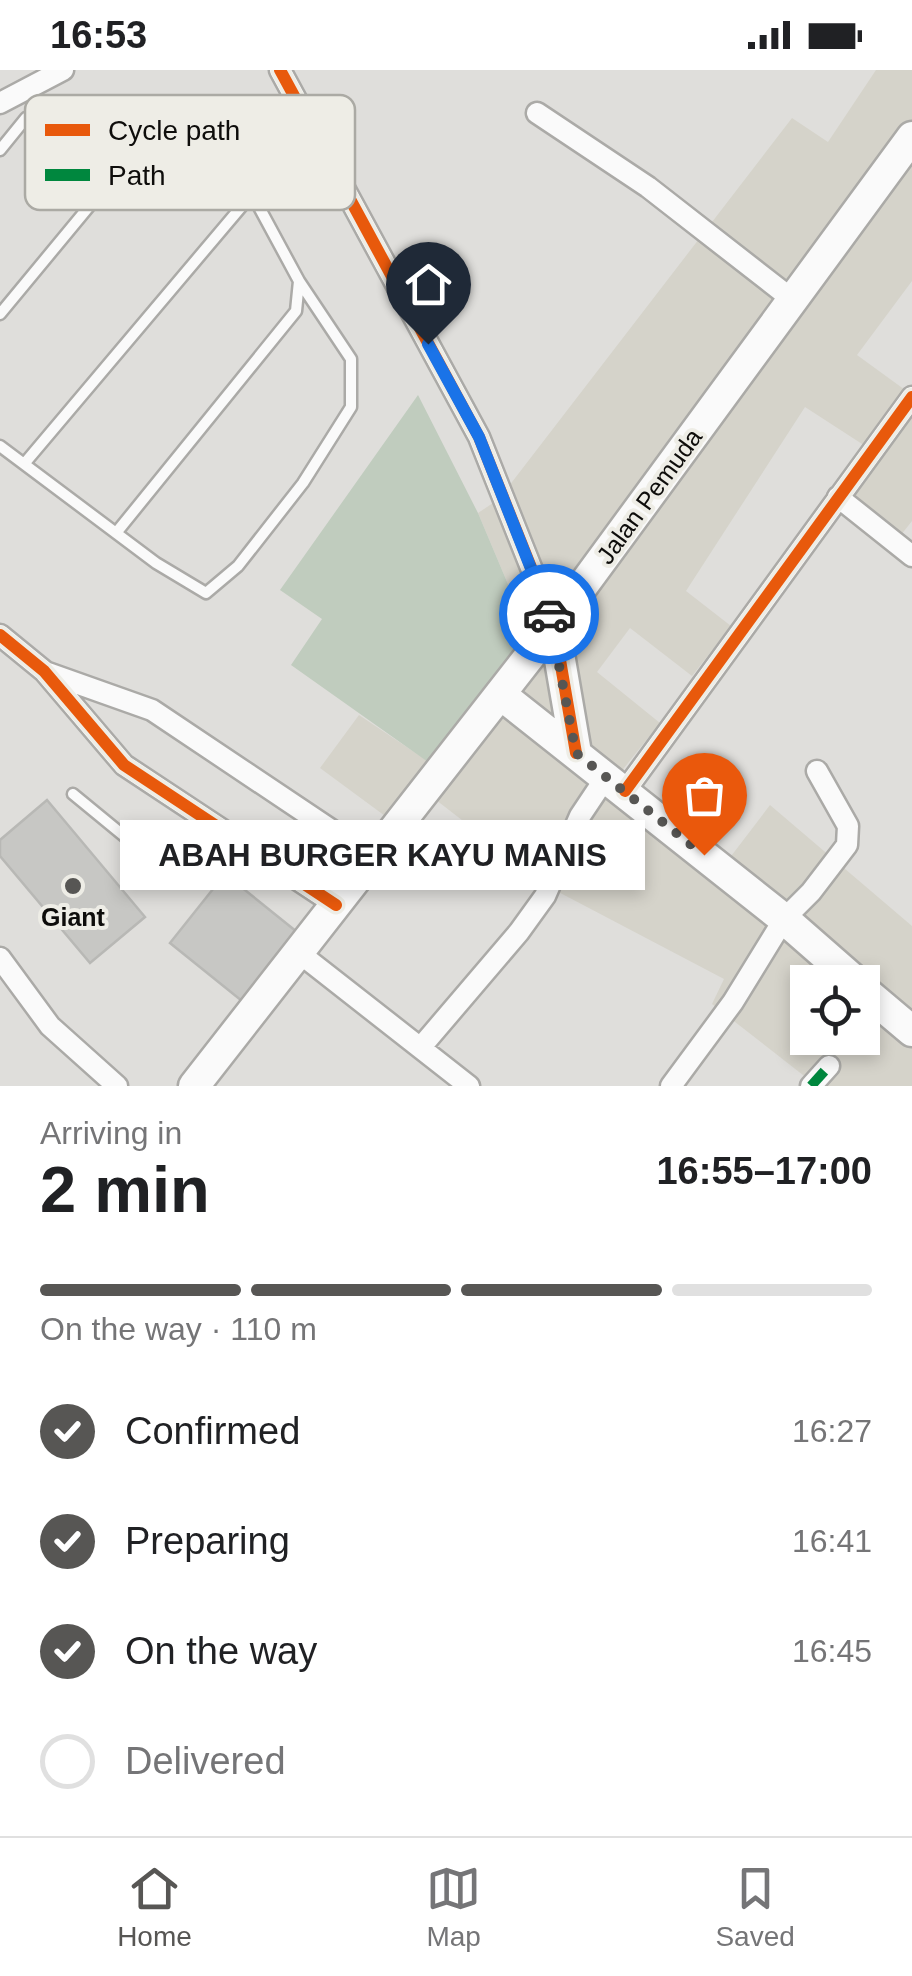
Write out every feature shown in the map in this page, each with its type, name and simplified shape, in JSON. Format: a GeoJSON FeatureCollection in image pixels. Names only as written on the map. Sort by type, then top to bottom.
{"type":"FeatureCollection","features":[{"type":"Feature","properties":{"kind":"main road","name":"Jalan Pemuda"},"geometry":{"type":"LineString","coordinates":[[194,1086],[554,625],[912,137]]}},
{"type":"Feature","properties":{"kind":"main road"},"geometry":{"type":"LineString","coordinates":[[554,625],[576,753]]}},
{"type":"Feature","properties":{"kind":"main road"},"geometry":{"type":"LineString","coordinates":[[500,694],[837,965]]}},
{"type":"Feature","properties":{"kind":"main road"},"geometry":{"type":"LineString","coordinates":[[880,1004],[912,1031]]}},
{"type":"Feature","properties":{"kind":"street"},"geometry":{"type":"LineString","coordinates":[[280,70],[294,95]]}},
{"type":"Feature","properties":{"kind":"street"},"geometry":{"type":"LineString","coordinates":[[0,103],[60,71]]}},
{"type":"Feature","properties":{"kind":"street"},"geometry":{"type":"LineString","coordinates":[[537,113],[648,188],[793,300]]}},
{"type":"Feature","properties":{"kind":"street"},"geometry":{"type":"LineString","coordinates":[[355,208],[479,437],[554,625]]}},
{"type":"Feature","properties":{"kind":"street"},"geometry":{"type":"LineString","coordinates":[[421,1047],[520,932],[545,896],[568,838],[616,784],[912,397]]}},
{"type":"Feature","properties":{"kind":"street"},"geometry":{"type":"LineString","coordinates":[[838,497],[912,556]]}},
{"type":"Feature","properties":{"kind":"street"},"geometry":{"type":"LineString","coordinates":[[0,635],[44,671],[124,765],[336,905]]}},
{"type":"Feature","properties":{"kind":"street"},"geometry":{"type":"LineString","coordinates":[[44,671],[152,710],[372,858]]}},
{"type":"Feature","properties":{"kind":"street"},"geometry":{"type":"LineString","coordinates":[[670,1086],[733,1002],[784,919],[812,892],[847,845],[848,826],[817,772]]}},
{"type":"Feature","properties":{"kind":"street"},"geometry":{"type":"LineString","coordinates":[[298,952],[469,1086]]}},
{"type":"Feature","properties":{"kind":"street"},"geometry":{"type":"LineString","coordinates":[[0,958],[50,1026],[116,1086]]}},
{"type":"Feature","properties":{"kind":"street"},"geometry":{"type":"LineString","coordinates":[[811,1086],[829,1066]]}},
{"type":"Feature","properties":{"kind":"lane"},"geometry":{"type":"LineString","coordinates":[[0,150],[25,119]]}},
{"type":"Feature","properties":{"kind":"lane"},"geometry":{"type":"LineString","coordinates":[[0,314],[86,210]]}},
{"type":"Feature","properties":{"kind":"lane"},"geometry":{"type":"LineString","coordinates":[[24,464],[238,210]]}},
{"type":"Feature","properties":{"kind":"lane"},"geometry":{"type":"LineString","coordinates":[[0,446],[156,564],[206,593],[238,566],[303,483],[351,408],[351,359],[299,281],[261,210]]}},
{"type":"Feature","properties":{"kind":"lane"},"geometry":{"type":"LineString","coordinates":[[116,534],[296,311],[299,281]]}},
{"type":"Feature","properties":{"kind":"lane"},"geometry":{"type":"LineString","coordinates":[[73,794],[157,863],[167,866],[176,863],[204,819]]}},
{"type":"Feature","properties":{"kind":"shaded area"},"geometry":{"type":"Polygon","coordinates":[[[876,70],[912,70],[912,281],[857,355],[912,395],[912,521],[889,550],[834,506],[876,453],[805,407],[686,591],[731,626],[692,676],[630,628],[597,672],[660,723],[616,778],[722,868],[770,805],[912,926],[912,1086],[817,1086],[712,1004],[724,979],[547,886],[427,793],[400,827],[320,768],[359,715],[429,762],[529,634],[478,513],[499,499],[792,118],[828,142],[876,70]]]}},
{"type":"Feature","properties":{"kind":"green space"},"geometry":{"type":"Polygon","coordinates":[[[418,395],[478,513],[529,634],[428,762],[291,665],[322,619],[280,590],[418,395]]]}},
{"type":"Feature","properties":{"kind":"building","name":"Giant"},"geometry":{"type":"Polygon","coordinates":[[[47,800],[145,917],[90,963],[0,856],[0,840],[47,800]]]}},
{"type":"Feature","properties":{"kind":"building"},"geometry":{"type":"Polygon","coordinates":[[[225,874],[297,932],[242,1001],[170,943],[225,874]]]}},
{"type":"Feature","properties":{"kind":"marked path"},"geometry":{"type":"LineString","coordinates":[[811,1086],[829,1066]]}},
{"type":"Feature","properties":{"kind":"cycle path"},"geometry":{"type":"LineString","coordinates":[[280,70],[294,95]]}},
{"type":"Feature","properties":{"kind":"cycle path"},"geometry":{"type":"LineString","coordinates":[[355,208],[479,437],[554,625],[576,753]]}},
{"type":"Feature","properties":{"kind":"cycle path"},"geometry":{"type":"LineString","coordinates":[[625,791],[912,397]]}},
{"type":"Feature","properties":{"kind":"cycle path"},"geometry":{"type":"LineString","coordinates":[[0,635],[44,671],[124,765],[336,905]]}},
{"type":"Feature","properties":{"kind":"way so far"},"geometry":{"type":"LineString","coordinates":[[549,614],[576,753],[704,855]]}},
{"type":"Feature","properties":{"kind":"place","name":"ABAH BURGER KAYU MANIS"},"geometry":{"type":"Point","coordinates":[704,855]}},
{"type":"Feature","properties":{"kind":"place","name":"Giant"},"geometry":{"type":"Point","coordinates":[73,886]}},
{"type":"Feature","properties":{"kind":"route"},"geometry":{"type":"LineString","coordinates":[[428,344],[479,437],[549,614]]}}]}
